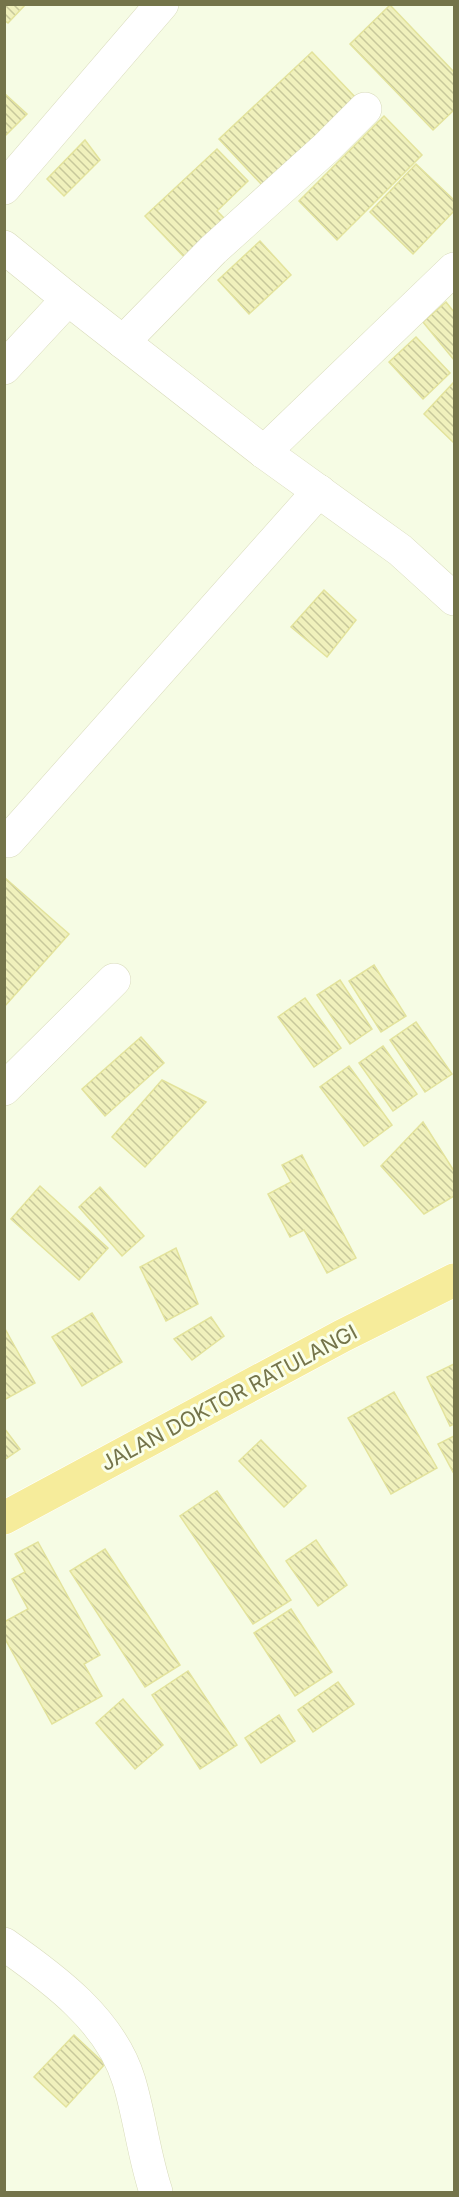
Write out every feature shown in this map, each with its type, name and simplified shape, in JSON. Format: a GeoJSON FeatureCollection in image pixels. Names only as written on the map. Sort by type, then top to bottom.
{"type":"FeatureCollection","features":[{"type":"Feature","properties":{"kind":"highway","name":"JALAN DOKTOR RATULANGI"},"geometry":{"type":"LineString","coordinates":[[5,1518],[342,1336],[454,1280]]}},
{"type":"Feature","properties":{"kind":"street"},"geometry":{"type":"LineString","coordinates":[[4,188],[162,4]]}},
{"type":"Feature","properties":{"kind":"street"},"geometry":{"type":"LineString","coordinates":[[123,342],[213,250],[327,147],[365,109]]}},
{"type":"Feature","properties":{"kind":"street"},"geometry":{"type":"LineString","coordinates":[[4,247],[264,452],[400,550],[454,599]]}},
{"type":"Feature","properties":{"kind":"street"},"geometry":{"type":"LineString","coordinates":[[264,452],[454,269]]}},
{"type":"Feature","properties":{"kind":"street"},"geometry":{"type":"LineString","coordinates":[[4,368],[68,299]]}},
{"type":"Feature","properties":{"kind":"street"},"geometry":{"type":"LineString","coordinates":[[4,838],[8,841],[319,491]]}},
{"type":"Feature","properties":{"kind":"street"},"geometry":{"type":"LineString","coordinates":[[4,1089],[114,980]]}},
{"type":"Feature","properties":{"kind":"street"},"geometry":{"type":"LineString","coordinates":[[4,1944],[62,1988],[92,2018],[113,2044],[129,2080],[150,2176],[156,2193]]}},
{"type":"Feature","properties":{"kind":"building"},"geometry":{"type":"Polygon","coordinates":[[[4,4],[26,4],[8,23],[4,20],[4,4]]]}},
{"type":"Feature","properties":{"kind":"building"},"geometry":{"type":"Polygon","coordinates":[[[390,5],[454,72],[454,110],[433,130],[350,44],[390,5]]]}},
{"type":"Feature","properties":{"kind":"building"},"geometry":{"type":"Polygon","coordinates":[[[312,52],[356,98],[262,185],[219,139],[312,52]]]}},
{"type":"Feature","properties":{"kind":"building"},"geometry":{"type":"Polygon","coordinates":[[[4,93],[27,114],[4,137],[4,93]]]}},
{"type":"Feature","properties":{"kind":"building"},"geometry":{"type":"Polygon","coordinates":[[[384,116],[422,155],[337,240],[299,201],[384,116]]]}},
{"type":"Feature","properties":{"kind":"building"},"geometry":{"type":"Polygon","coordinates":[[[85,140],[100,160],[64,196],[47,179],[85,140]]]}},
{"type":"Feature","properties":{"kind":"building"},"geometry":{"type":"Polygon","coordinates":[[[217,149],[248,181],[217,211],[230,224],[189,262],[145,216],[217,149]]]}},
{"type":"Feature","properties":{"kind":"building"},"geometry":{"type":"Polygon","coordinates":[[[416,164],[454,200],[454,211],[413,254],[370,212],[416,164]]]}},
{"type":"Feature","properties":{"kind":"building"},"geometry":{"type":"Polygon","coordinates":[[[260,241],[291,275],[249,314],[218,280],[260,241]]]}},
{"type":"Feature","properties":{"kind":"building"},"geometry":{"type":"Polygon","coordinates":[[[446,302],[454,312],[454,360],[423,322],[446,302]]]}},
{"type":"Feature","properties":{"kind":"building"},"geometry":{"type":"Polygon","coordinates":[[[416,337],[450,373],[423,399],[389,362],[416,337]]]}},
{"type":"Feature","properties":{"kind":"building"},"geometry":{"type":"Polygon","coordinates":[[[454,382],[454,443],[424,414],[454,382]]]}},
{"type":"Feature","properties":{"kind":"building"},"geometry":{"type":"Polygon","coordinates":[[[324,590],[356,620],[327,657],[291,627],[324,590]]]}},
{"type":"Feature","properties":{"kind":"building"},"geometry":{"type":"Polygon","coordinates":[[[4,877],[69,934],[4,1007],[4,877]]]}},
{"type":"Feature","properties":{"kind":"building"},"geometry":{"type":"Polygon","coordinates":[[[374,965],[406,1016],[381,1032],[349,981],[374,965]]]}},
{"type":"Feature","properties":{"kind":"building"},"geometry":{"type":"Polygon","coordinates":[[[340,980],[372,1029],[350,1044],[317,995],[340,980]]]}},
{"type":"Feature","properties":{"kind":"building"},"geometry":{"type":"Polygon","coordinates":[[[305,998],[341,1048],[314,1067],[278,1017],[305,998]]]}},
{"type":"Feature","properties":{"kind":"building"},"geometry":{"type":"Polygon","coordinates":[[[416,1022],[452,1074],[425,1092],[390,1040],[416,1022]]]}},
{"type":"Feature","properties":{"kind":"building"},"geometry":{"type":"Polygon","coordinates":[[[141,1037],[164,1063],[105,1116],[82,1089],[141,1037]]]}},
{"type":"Feature","properties":{"kind":"building"},"geometry":{"type":"Polygon","coordinates":[[[383,1046],[417,1094],[393,1111],[359,1063],[383,1046]]]}},
{"type":"Feature","properties":{"kind":"building"},"geometry":{"type":"Polygon","coordinates":[[[349,1066],[392,1125],[364,1146],[320,1087],[349,1066]]]}},
{"type":"Feature","properties":{"kind":"building"},"geometry":{"type":"Polygon","coordinates":[[[162,1080],[206,1102],[145,1167],[112,1137],[162,1080]]]}},
{"type":"Feature","properties":{"kind":"building"},"geometry":{"type":"Polygon","coordinates":[[[423,1122],[454,1171],[454,1196],[424,1214],[381,1166],[423,1122]]]}},
{"type":"Feature","properties":{"kind":"building"},"geometry":{"type":"Polygon","coordinates":[[[302,1155],[356,1258],[327,1273],[304,1230],[290,1237],[268,1194],[291,1182],[282,1165],[302,1155]]]}},
{"type":"Feature","properties":{"kind":"building"},"geometry":{"type":"Polygon","coordinates":[[[40,1186],[108,1248],[79,1280],[11,1219],[40,1186]]]}},
{"type":"Feature","properties":{"kind":"building"},"geometry":{"type":"Polygon","coordinates":[[[100,1187],[144,1236],[122,1256],[79,1207],[100,1187]]]}},
{"type":"Feature","properties":{"kind":"building"},"geometry":{"type":"Polygon","coordinates":[[[176,1248],[198,1304],[166,1321],[140,1267],[176,1248]]]}},
{"type":"Feature","properties":{"kind":"building"},"geometry":{"type":"Polygon","coordinates":[[[92,1313],[122,1362],[82,1386],[52,1337],[92,1313]]]}},
{"type":"Feature","properties":{"kind":"building"},"geometry":{"type":"Polygon","coordinates":[[[211,1317],[224,1336],[192,1360],[174,1339],[211,1317]]]}},
{"type":"Feature","properties":{"kind":"building"},"geometry":{"type":"Polygon","coordinates":[[[4,1327],[35,1383],[4,1400],[4,1327]]]}},
{"type":"Feature","properties":{"kind":"building"},"geometry":{"type":"Polygon","coordinates":[[[454,1364],[454,1424],[450,1426],[427,1377],[454,1364]]]}},
{"type":"Feature","properties":{"kind":"building"},"geometry":{"type":"Polygon","coordinates":[[[394,1392],[437,1468],[391,1494],[348,1418],[394,1392]]]}},
{"type":"Feature","properties":{"kind":"building"},"geometry":{"type":"Polygon","coordinates":[[[4,1428],[20,1449],[4,1460],[4,1428]]]}},
{"type":"Feature","properties":{"kind":"building"},"geometry":{"type":"Polygon","coordinates":[[[454,1436],[454,1471],[453,1472],[438,1444],[454,1436]]]}},
{"type":"Feature","properties":{"kind":"building"},"geometry":{"type":"Polygon","coordinates":[[[261,1440],[306,1486],[284,1507],[239,1461],[261,1440]]]}},
{"type":"Feature","properties":{"kind":"building"},"geometry":{"type":"Polygon","coordinates":[[[217,1491],[291,1600],[253,1624],[180,1516],[217,1491]]]}},
{"type":"Feature","properties":{"kind":"building"},"geometry":{"type":"Polygon","coordinates":[[[316,1540],[347,1585],[318,1606],[286,1561],[316,1540]]]}},
{"type":"Feature","properties":{"kind":"building"},"geometry":{"type":"Polygon","coordinates":[[[38,1542],[100,1655],[84,1664],[102,1696],[52,1724],[4,1637],[4,1622],[28,1609],[12,1579],[25,1572],[15,1554],[38,1542]]]}},
{"type":"Feature","properties":{"kind":"building"},"geometry":{"type":"Polygon","coordinates":[[[105,1549],[180,1665],[145,1687],[70,1571],[105,1549]]]}},
{"type":"Feature","properties":{"kind":"building"},"geometry":{"type":"Polygon","coordinates":[[[291,1609],[332,1672],[295,1696],[254,1633],[291,1609]]]}},
{"type":"Feature","properties":{"kind":"building"},"geometry":{"type":"Polygon","coordinates":[[[188,1671],[237,1745],[200,1769],[152,1695],[188,1671]]]}},
{"type":"Feature","properties":{"kind":"building"},"geometry":{"type":"Polygon","coordinates":[[[338,1682],[354,1704],[313,1732],[298,1710],[338,1682]]]}},
{"type":"Feature","properties":{"kind":"building"},"geometry":{"type":"Polygon","coordinates":[[[123,1699],[163,1745],[135,1769],[96,1723],[123,1699]]]}},
{"type":"Feature","properties":{"kind":"building"},"geometry":{"type":"Polygon","coordinates":[[[279,1715],[295,1741],[261,1763],[245,1738],[279,1715]]]}},
{"type":"Feature","properties":{"kind":"building"},"geometry":{"type":"Polygon","coordinates":[[[74,2035],[105,2064],[66,2107],[34,2077],[74,2035]]]}}]}
